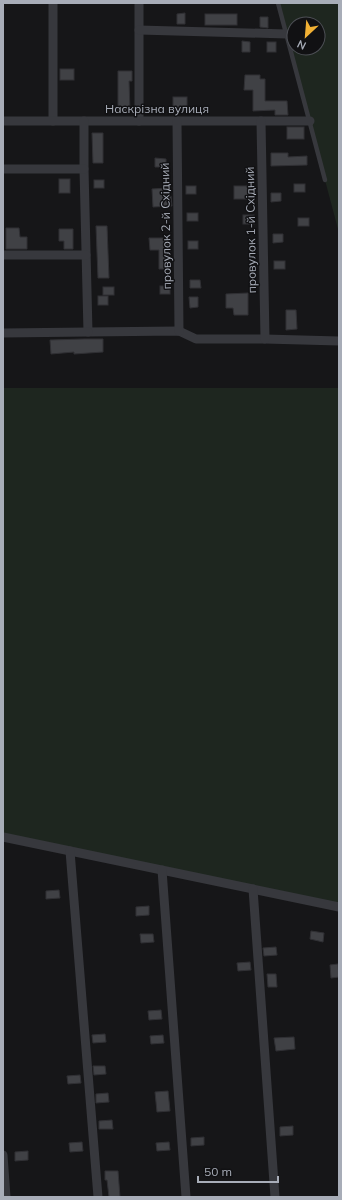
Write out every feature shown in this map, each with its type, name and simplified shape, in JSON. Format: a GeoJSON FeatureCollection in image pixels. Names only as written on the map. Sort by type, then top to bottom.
{"type":"FeatureCollection","features":[{"type":"Feature","properties":{"kind":"street"},"geometry":{"type":"LineString","coordinates":[[53,3],[53,121]]}},
{"type":"Feature","properties":{"kind":"street"},"geometry":{"type":"LineString","coordinates":[[139,3],[140,121]]}},
{"type":"Feature","properties":{"kind":"street"},"geometry":{"type":"LineString","coordinates":[[139,30],[286,34]]}},
{"type":"Feature","properties":{"kind":"street","name":"Наскрізна вулиця"},"geometry":{"type":"LineString","coordinates":[[3,121],[310,121]]}},
{"type":"Feature","properties":{"kind":"street"},"geometry":{"type":"LineString","coordinates":[[84,121],[88,332]]}},
{"type":"Feature","properties":{"kind":"street","name":"провулок 2-й Східний"},"geometry":{"type":"LineString","coordinates":[[177,121],[180,331]]}},
{"type":"Feature","properties":{"kind":"street","name":"провулок 1-й Східний"},"geometry":{"type":"LineString","coordinates":[[261,121],[265,339]]}},
{"type":"Feature","properties":{"kind":"street"},"geometry":{"type":"LineString","coordinates":[[3,169],[84,168]]}},
{"type":"Feature","properties":{"kind":"street"},"geometry":{"type":"LineString","coordinates":[[3,256],[86,255]]}},
{"type":"Feature","properties":{"kind":"street"},"geometry":{"type":"LineString","coordinates":[[3,333],[180,331],[196,339],[339,341]]}},
{"type":"Feature","properties":{"kind":"street"},"geometry":{"type":"LineString","coordinates":[[3,837],[339,907]]}},
{"type":"Feature","properties":{"kind":"street"},"geometry":{"type":"LineString","coordinates":[[70,851],[98,1197]]}},
{"type":"Feature","properties":{"kind":"street"},"geometry":{"type":"LineString","coordinates":[[162,870],[186,1197]]}},
{"type":"Feature","properties":{"kind":"street"},"geometry":{"type":"LineString","coordinates":[[253,889],[275,1197]]}},
{"type":"Feature","properties":{"kind":"street"},"geometry":{"type":"LineString","coordinates":[[3,1155],[6,1197]]}},
{"type":"Feature","properties":{"kind":"lane"},"geometry":{"type":"LineString","coordinates":[[278,3],[286,31]]}},
{"type":"Feature","properties":{"kind":"lane"},"geometry":{"type":"LineString","coordinates":[[293,56],[325,180]]}},
{"type":"Feature","properties":{"kind":"shaded area"},"geometry":{"type":"Polygon","coordinates":[[[278,3],[339,3],[339,233],[292,56],[326,56],[326,16],[286,16],[286,33],[278,3]]]}},
{"type":"Feature","properties":{"kind":"shaded area"},"geometry":{"type":"Polygon","coordinates":[[[3,388],[339,388],[339,907],[3,837],[3,388]]]}},
{"type":"Feature","properties":{"kind":"building"},"geometry":{"type":"Polygon","coordinates":[[[185,13],[185,24],[177,24],[177,14],[185,13]]]}},
{"type":"Feature","properties":{"kind":"building"},"geometry":{"type":"Polygon","coordinates":[[[205,14],[237,14],[237,25],[205,25],[205,14]]]}},
{"type":"Feature","properties":{"kind":"building"},"geometry":{"type":"Polygon","coordinates":[[[260,17],[268,17],[268,28],[260,27],[260,17]]]}},
{"type":"Feature","properties":{"kind":"building"},"geometry":{"type":"Polygon","coordinates":[[[242,41],[250,42],[250,52],[242,52],[242,41]]]}},
{"type":"Feature","properties":{"kind":"building"},"geometry":{"type":"Polygon","coordinates":[[[267,42],[276,42],[276,52],[267,52],[267,42]]]}},
{"type":"Feature","properties":{"kind":"building"},"geometry":{"type":"Polygon","coordinates":[[[60,69],[74,69],[74,80],[60,80],[60,69]]]}},
{"type":"Feature","properties":{"kind":"building"},"geometry":{"type":"Polygon","coordinates":[[[118,71],[132,71],[132,81],[129,81],[130,111],[118,111],[118,71]]]}},
{"type":"Feature","properties":{"kind":"building"},"geometry":{"type":"Polygon","coordinates":[[[245,75],[260,75],[260,79],[265,79],[265,101],[287,101],[288,115],[275,115],[275,110],[253,111],[253,90],[244,90],[245,75]]]}},
{"type":"Feature","properties":{"kind":"building"},"geometry":{"type":"Polygon","coordinates":[[[173,97],[187,97],[187,108],[173,108],[173,97]]]}},
{"type":"Feature","properties":{"kind":"building"},"geometry":{"type":"Polygon","coordinates":[[[287,127],[304,127],[304,139],[287,139],[287,127]]]}},
{"type":"Feature","properties":{"kind":"building"},"geometry":{"type":"Polygon","coordinates":[[[92,133],[103,133],[103,163],[93,163],[92,133]]]}},
{"type":"Feature","properties":{"kind":"building"},"geometry":{"type":"Polygon","coordinates":[[[271,153],[288,153],[288,157],[307,156],[307,165],[271,166],[271,153]]]}},
{"type":"Feature","properties":{"kind":"building"},"geometry":{"type":"Polygon","coordinates":[[[155,158],[166,159],[166,167],[155,167],[155,158]]]}},
{"type":"Feature","properties":{"kind":"building"},"geometry":{"type":"Polygon","coordinates":[[[59,179],[70,179],[70,193],[59,193],[59,179]]]}},
{"type":"Feature","properties":{"kind":"building"},"geometry":{"type":"Polygon","coordinates":[[[94,180],[104,180],[104,188],[94,188],[94,180]]]}},
{"type":"Feature","properties":{"kind":"building"},"geometry":{"type":"Polygon","coordinates":[[[294,184],[305,184],[305,192],[294,192],[294,184]]]}},
{"type":"Feature","properties":{"kind":"building"},"geometry":{"type":"Polygon","coordinates":[[[186,186],[196,186],[196,194],[186,194],[186,186]]]}},
{"type":"Feature","properties":{"kind":"building"},"geometry":{"type":"Polygon","coordinates":[[[234,186],[253,186],[253,199],[234,199],[234,186]]]}},
{"type":"Feature","properties":{"kind":"building"},"geometry":{"type":"Polygon","coordinates":[[[168,188],[168,196],[171,196],[172,206],[153,207],[152,189],[168,188]]]}},
{"type":"Feature","properties":{"kind":"building"},"geometry":{"type":"Polygon","coordinates":[[[271,193],[281,193],[281,201],[271,202],[271,193]]]}},
{"type":"Feature","properties":{"kind":"building"},"geometry":{"type":"Polygon","coordinates":[[[187,213],[198,213],[198,221],[187,221],[187,213]]]}},
{"type":"Feature","properties":{"kind":"building"},"geometry":{"type":"Polygon","coordinates":[[[243,215],[254,215],[254,224],[243,224],[243,215]]]}},
{"type":"Feature","properties":{"kind":"building"},"geometry":{"type":"Polygon","coordinates":[[[298,218],[309,218],[309,226],[298,226],[298,218]]]}},
{"type":"Feature","properties":{"kind":"building"},"geometry":{"type":"Polygon","coordinates":[[[96,226],[107,226],[109,278],[98,278],[96,226]]]}},
{"type":"Feature","properties":{"kind":"building"},"geometry":{"type":"Polygon","coordinates":[[[6,228],[19,228],[20,237],[27,237],[27,249],[6,249],[6,228]]]}},
{"type":"Feature","properties":{"kind":"building"},"geometry":{"type":"Polygon","coordinates":[[[59,229],[73,229],[73,249],[64,249],[64,241],[59,241],[59,229]]]}},
{"type":"Feature","properties":{"kind":"building"},"geometry":{"type":"Polygon","coordinates":[[[273,234],[283,234],[283,242],[273,243],[273,234]]]}},
{"type":"Feature","properties":{"kind":"building"},"geometry":{"type":"Polygon","coordinates":[[[149,238],[170,238],[170,269],[159,269],[159,250],[150,250],[149,238]]]}},
{"type":"Feature","properties":{"kind":"building"},"geometry":{"type":"Polygon","coordinates":[[[188,241],[198,241],[198,249],[188,249],[188,241]]]}},
{"type":"Feature","properties":{"kind":"building"},"geometry":{"type":"Polygon","coordinates":[[[274,261],[285,261],[285,269],[274,269],[274,261]]]}},
{"type":"Feature","properties":{"kind":"building"},"geometry":{"type":"Polygon","coordinates":[[[190,280],[200,280],[201,288],[190,288],[190,280]]]}},
{"type":"Feature","properties":{"kind":"building"},"geometry":{"type":"Polygon","coordinates":[[[160,286],[170,286],[170,294],[160,294],[160,286]]]}},
{"type":"Feature","properties":{"kind":"building"},"geometry":{"type":"Polygon","coordinates":[[[103,287],[114,287],[114,295],[103,295],[103,287]]]}},
{"type":"Feature","properties":{"kind":"building"},"geometry":{"type":"Polygon","coordinates":[[[248,293],[248,315],[234,315],[233,308],[226,308],[226,294],[248,293]]]}},
{"type":"Feature","properties":{"kind":"building"},"geometry":{"type":"Polygon","coordinates":[[[98,296],[108,296],[108,305],[98,305],[98,296]]]}},
{"type":"Feature","properties":{"kind":"building"},"geometry":{"type":"Polygon","coordinates":[[[189,297],[198,297],[198,307],[190,308],[189,297]]]}},
{"type":"Feature","properties":{"kind":"building"},"geometry":{"type":"Polygon","coordinates":[[[286,310],[296,310],[297,329],[286,330],[286,310]]]}},
{"type":"Feature","properties":{"kind":"building"},"geometry":{"type":"Polygon","coordinates":[[[103,339],[103,352],[51,354],[50,340],[103,339]]]}},
{"type":"Feature","properties":{"kind":"building"},"geometry":{"type":"Polygon","coordinates":[[[59,890],[60,898],[46,899],[46,891],[59,890]]]}},
{"type":"Feature","properties":{"kind":"building"},"geometry":{"type":"Polygon","coordinates":[[[149,906],[149,915],[136,916],[136,907],[149,906]]]}},
{"type":"Feature","properties":{"kind":"building"},"geometry":{"type":"Polygon","coordinates":[[[311,931],[324,933],[323,942],[310,939],[311,931]]]}},
{"type":"Feature","properties":{"kind":"building"},"geometry":{"type":"Polygon","coordinates":[[[140,934],[153,934],[154,942],[141,943],[140,934]]]}},
{"type":"Feature","properties":{"kind":"building"},"geometry":{"type":"Polygon","coordinates":[[[276,947],[277,955],[264,956],[263,948],[276,947]]]}},
{"type":"Feature","properties":{"kind":"building"},"geometry":{"type":"Polygon","coordinates":[[[250,962],[251,970],[238,971],[237,963],[250,962]]]}},
{"type":"Feature","properties":{"kind":"building"},"geometry":{"type":"Polygon","coordinates":[[[338,964],[339,977],[331,978],[330,965],[338,964]]]}},
{"type":"Feature","properties":{"kind":"building"},"geometry":{"type":"Polygon","coordinates":[[[267,974],[276,974],[277,987],[268,987],[267,974]]]}},
{"type":"Feature","properties":{"kind":"building"},"geometry":{"type":"Polygon","coordinates":[[[161,1010],[162,1019],[149,1020],[148,1011],[161,1010]]]}},
{"type":"Feature","properties":{"kind":"building"},"geometry":{"type":"Polygon","coordinates":[[[105,1034],[106,1042],[93,1043],[92,1035],[105,1034]]]}},
{"type":"Feature","properties":{"kind":"building"},"geometry":{"type":"Polygon","coordinates":[[[163,1035],[164,1043],[151,1044],[150,1036],[163,1035]]]}},
{"type":"Feature","properties":{"kind":"building"},"geometry":{"type":"Polygon","coordinates":[[[294,1037],[295,1049],[276,1051],[274,1038],[294,1037]]]}},
{"type":"Feature","properties":{"kind":"building"},"geometry":{"type":"Polygon","coordinates":[[[93,1066],[105,1066],[106,1074],[94,1075],[93,1066]]]}},
{"type":"Feature","properties":{"kind":"building"},"geometry":{"type":"Polygon","coordinates":[[[80,1075],[81,1083],[68,1084],[67,1076],[80,1075]]]}},
{"type":"Feature","properties":{"kind":"building"},"geometry":{"type":"Polygon","coordinates":[[[168,1091],[170,1111],[157,1112],[155,1092],[168,1091]]]}},
{"type":"Feature","properties":{"kind":"building"},"geometry":{"type":"Polygon","coordinates":[[[108,1093],[109,1102],[96,1103],[96,1094],[108,1093]]]}},
{"type":"Feature","properties":{"kind":"building"},"geometry":{"type":"Polygon","coordinates":[[[112,1120],[113,1129],[99,1129],[99,1121],[112,1120]]]}},
{"type":"Feature","properties":{"kind":"building"},"geometry":{"type":"Polygon","coordinates":[[[293,1126],[293,1135],[280,1136],[280,1127],[293,1126]]]}},
{"type":"Feature","properties":{"kind":"building"},"geometry":{"type":"Polygon","coordinates":[[[204,1137],[204,1145],[191,1146],[191,1138],[204,1137]]]}},
{"type":"Feature","properties":{"kind":"building"},"geometry":{"type":"Polygon","coordinates":[[[82,1142],[83,1151],[70,1152],[69,1143],[82,1142]]]}},
{"type":"Feature","properties":{"kind":"building"},"geometry":{"type":"Polygon","coordinates":[[[169,1142],[170,1150],[157,1151],[156,1143],[169,1142]]]}},
{"type":"Feature","properties":{"kind":"building"},"geometry":{"type":"Polygon","coordinates":[[[28,1151],[28,1160],[15,1161],[15,1152],[28,1151]]]}},
{"type":"Feature","properties":{"kind":"building"},"geometry":{"type":"Polygon","coordinates":[[[105,1171],[118,1171],[120,1197],[109,1197],[107,1180],[105,1180],[105,1171]]]}}]}
